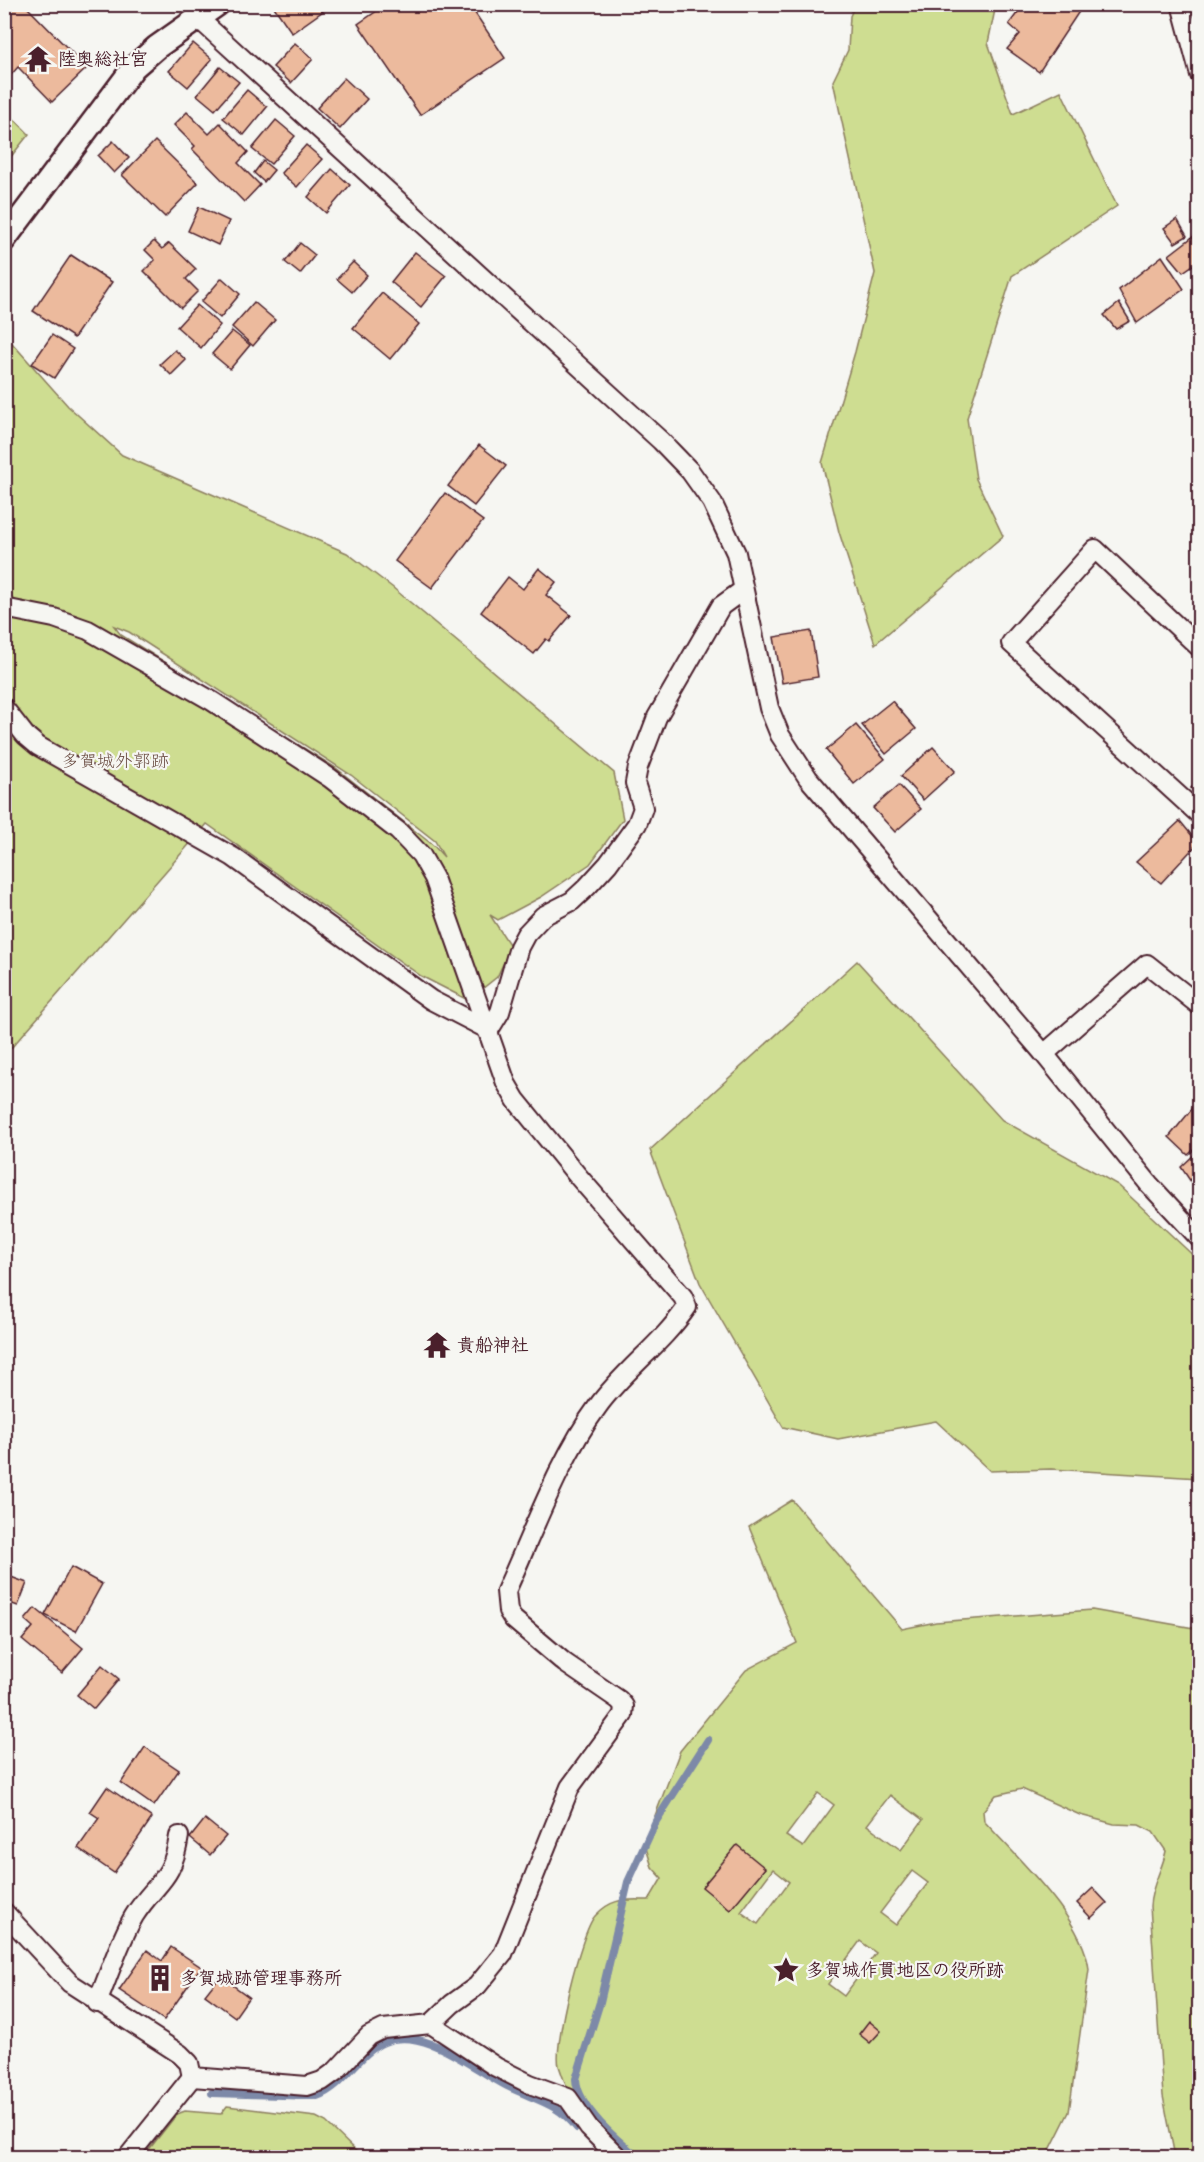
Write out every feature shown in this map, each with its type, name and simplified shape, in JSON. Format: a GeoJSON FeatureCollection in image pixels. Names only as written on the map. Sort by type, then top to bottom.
{"type":"FeatureCollection","features":[{"type":"Feature","properties":{"kind":"street"},"geometry":{"type":"LineString","coordinates":[[4,240],[134,67],[157,46],[218,4]]}},
{"type":"Feature","properties":{"kind":"street"},"geometry":{"type":"LineString","coordinates":[[1181,4],[1200,75]]}},
{"type":"Feature","properties":{"kind":"street"},"geometry":{"type":"LineString","coordinates":[[198,18],[661,441],[690,471],[712,502],[731,543],[769,708],[786,744],[815,787],[1044,1054],[1149,1184],[1200,1239]]}},
{"type":"Feature","properties":{"kind":"street"},"geometry":{"type":"LineString","coordinates":[[1200,648],[1095,549],[1011,643],[1200,814]]}},
{"type":"Feature","properties":{"kind":"street"},"geometry":{"type":"LineString","coordinates":[[489,1030],[500,1012],[519,946],[526,934],[543,916],[572,901],[587,887],[608,864],[637,824],[643,808],[635,783],[638,767],[657,717],[721,606],[743,590]]}},
{"type":"Feature","properties":{"kind":"street"},"geometry":{"type":"LineString","coordinates":[[4,608],[54,618],[88,630],[123,648],[212,701],[330,778],[398,831],[421,855],[434,878],[489,1030],[501,1071],[516,1100],[683,1298],[687,1307],[664,1336],[626,1372],[596,1407],[565,1464],[506,1590],[508,1611],[513,1619],[565,1663],[619,1700],[624,1706],[623,1715],[570,1787],[503,1954],[477,1986],[452,2004],[431,2024],[383,2029],[369,2036],[336,2071],[322,2081],[307,2085],[192,2077]]}},
{"type":"Feature","properties":{"kind":"street"},"geometry":{"type":"LineString","coordinates":[[4,708],[24,735],[38,746],[233,857],[431,1000],[489,1030]]}},
{"type":"Feature","properties":{"kind":"street"},"geometry":{"type":"LineString","coordinates":[[1044,1054],[1147,964],[1200,1006]]}},
{"type":"Feature","properties":{"kind":"street"},"geometry":{"type":"LineString","coordinates":[[97,2003],[135,1916],[166,1878],[175,1859],[178,1836]]}},
{"type":"Feature","properties":{"kind":"street"},"geometry":{"type":"LineString","coordinates":[[4,1912],[64,1978],[97,2003],[180,2054],[189,2063],[192,2077]]}},
{"type":"Feature","properties":{"kind":"street"},"geometry":{"type":"LineString","coordinates":[[431,2024],[496,2067],[530,2084],[568,2098],[590,2128],[619,2157]]}},
{"type":"Feature","properties":{"kind":"street"},"geometry":{"type":"LineString","coordinates":[[127,2157],[192,2077]]}},
{"type":"Feature","properties":{"kind":"green space"},"geometry":{"type":"Polygon","coordinates":[[[855,5],[996,5],[988,43],[1013,114],[1061,91],[1117,206],[1012,276],[967,418],[976,479],[1003,536],[875,644],[839,532],[822,463],[855,352],[875,273],[833,81],[848,50],[850,16],[855,5]]]}},
{"type":"Feature","properties":{"kind":"green space"},"geometry":{"type":"Polygon","coordinates":[[[5,110],[29,134],[5,164],[5,110]]]}},
{"type":"Feature","properties":{"kind":"green space","name":"多賀城外郭跡"},"geometry":{"type":"Polygon","coordinates":[[[4,334],[68,406],[122,455],[347,553],[392,587],[614,773],[623,819],[590,864],[541,897],[498,920],[490,915],[511,947],[497,977],[468,1000],[421,976],[207,824],[5,1055],[4,334]],[[114,626],[121,635],[336,768],[434,846],[444,857],[435,841],[351,775],[129,632],[114,626]]]}},
{"type":"Feature","properties":{"kind":"green space"},"geometry":{"type":"Polygon","coordinates":[[[857,961],[1002,1120],[1118,1185],[1199,1261],[1199,1478],[1051,1469],[990,1471],[936,1421],[838,1439],[783,1427],[700,1283],[650,1150],[857,961]]]}},
{"type":"Feature","properties":{"kind":"green space"},"geometry":{"type":"Polygon","coordinates":[[[792,1500],[902,1629],[936,1622],[1092,1610],[1199,1629],[1199,2157],[1175,2157],[1163,2096],[1150,1906],[1152,1891],[1166,1851],[1153,1832],[1139,1825],[1114,1824],[1080,1815],[1022,1789],[996,1795],[983,1811],[984,1821],[1031,1871],[1062,1910],[1075,1930],[1089,1969],[1069,2112],[1050,2150],[1051,2157],[632,2157],[598,2129],[578,2105],[564,2079],[559,2066],[558,2054],[564,2013],[589,1926],[595,1916],[607,1905],[626,1900],[649,1900],[662,1878],[652,1867],[646,1848],[651,1826],[680,1751],[746,1670],[797,1643],[749,1527],[792,1500]],[[818,1793],[786,1836],[803,1847],[834,1805],[818,1793]],[[890,1795],[867,1825],[901,1850],[923,1820],[890,1795]],[[773,1869],[741,1912],[758,1924],[789,1882],[773,1869]],[[912,1871],[880,1913],[896,1925],[928,1883],[912,1871]],[[860,1941],[828,1984],[844,1996],[876,1953],[860,1941]]]}},
{"type":"Feature","properties":{"kind":"green space"},"geometry":{"type":"Polygon","coordinates":[[[227,2106],[316,2117],[326,2122],[362,2157],[143,2157],[177,2114],[185,2111],[221,2114],[227,2106]]]}},
{"type":"Feature","properties":{"kind":"building"},"geometry":{"type":"Polygon","coordinates":[[[6,4],[24,4],[87,68],[52,102],[18,67],[10,76],[4,70],[6,4]]]}},
{"type":"Feature","properties":{"kind":"building"},"geometry":{"type":"Polygon","coordinates":[[[272,4],[333,4],[292,33],[272,4]]]}},
{"type":"Feature","properties":{"kind":"building"},"geometry":{"type":"Polygon","coordinates":[[[387,4],[469,4],[505,58],[420,115],[358,24],[387,4]]]}},
{"type":"Feature","properties":{"kind":"building"},"geometry":{"type":"Polygon","coordinates":[[[1024,4],[1084,4],[1039,72],[1007,49],[1020,34],[1009,24],[1024,4]]]}},
{"type":"Feature","properties":{"kind":"building"},"geometry":{"type":"Polygon","coordinates":[[[193,43],[212,59],[188,87],[169,71],[193,43]]]}},
{"type":"Feature","properties":{"kind":"building"},"geometry":{"type":"Polygon","coordinates":[[[295,43],[313,59],[291,83],[273,67],[295,43]]]}},
{"type":"Feature","properties":{"kind":"building"},"geometry":{"type":"Polygon","coordinates":[[[220,67],[239,82],[215,110],[197,95],[220,67]]]}},
{"type":"Feature","properties":{"kind":"building"},"geometry":{"type":"Polygon","coordinates":[[[344,78],[367,99],[340,129],[317,108],[344,78]]]}},
{"type":"Feature","properties":{"kind":"building"},"geometry":{"type":"Polygon","coordinates":[[[247,90],[267,107],[244,135],[223,118],[247,90]]]}},
{"type":"Feature","properties":{"kind":"building"},"geometry":{"type":"Polygon","coordinates":[[[187,112],[209,134],[220,123],[248,152],[238,163],[260,185],[244,202],[192,149],[195,146],[174,125],[187,112]]]}},
{"type":"Feature","properties":{"kind":"building"},"geometry":{"type":"Polygon","coordinates":[[[276,120],[295,136],[271,164],[252,149],[276,120]]]}},
{"type":"Feature","properties":{"kind":"building"},"geometry":{"type":"Polygon","coordinates":[[[113,141],[129,158],[114,173],[98,156],[113,141]]]}},
{"type":"Feature","properties":{"kind":"building"},"geometry":{"type":"Polygon","coordinates":[[[155,141],[198,183],[165,217],[122,175],[155,141]]]}},
{"type":"Feature","properties":{"kind":"building"},"geometry":{"type":"Polygon","coordinates":[[[306,145],[322,159],[297,187],[281,173],[306,145]]]}},
{"type":"Feature","properties":{"kind":"building"},"geometry":{"type":"Polygon","coordinates":[[[263,161],[274,170],[264,182],[254,173],[263,161]]]}},
{"type":"Feature","properties":{"kind":"building"},"geometry":{"type":"Polygon","coordinates":[[[332,169],[350,185],[326,213],[308,197],[332,169]]]}},
{"type":"Feature","properties":{"kind":"building"},"geometry":{"type":"Polygon","coordinates":[[[199,207],[229,221],[218,245],[188,231],[199,207]]]}},
{"type":"Feature","properties":{"kind":"building"},"geometry":{"type":"Polygon","coordinates":[[[1177,219],[1187,236],[1175,243],[1164,228],[1177,219]]]}},
{"type":"Feature","properties":{"kind":"building"},"geometry":{"type":"Polygon","coordinates":[[[1199,232],[1200,260],[1183,272],[1169,255],[1199,232]]]}},
{"type":"Feature","properties":{"kind":"building"},"geometry":{"type":"Polygon","coordinates":[[[154,241],[162,249],[169,243],[196,269],[186,279],[198,291],[181,308],[144,271],[155,260],[145,250],[154,241]]]}},
{"type":"Feature","properties":{"kind":"building"},"geometry":{"type":"Polygon","coordinates":[[[300,243],[315,255],[300,274],[285,262],[300,243]]]}},
{"type":"Feature","properties":{"kind":"building"},"geometry":{"type":"Polygon","coordinates":[[[415,252],[446,276],[421,307],[391,282],[415,252]]]}},
{"type":"Feature","properties":{"kind":"building"},"geometry":{"type":"Polygon","coordinates":[[[71,255],[112,282],[74,338],[33,311],[71,255]]]}},
{"type":"Feature","properties":{"kind":"building"},"geometry":{"type":"Polygon","coordinates":[[[1162,256],[1184,289],[1137,323],[1119,290],[1162,256]]]}},
{"type":"Feature","properties":{"kind":"building"},"geometry":{"type":"Polygon","coordinates":[[[353,262],[367,275],[352,292],[337,279],[353,262]]]}},
{"type":"Feature","properties":{"kind":"building"},"geometry":{"type":"Polygon","coordinates":[[[222,278],[240,294],[220,318],[201,302],[222,278]]]}},
{"type":"Feature","properties":{"kind":"building"},"geometry":{"type":"Polygon","coordinates":[[[382,293],[419,324],[390,359],[353,328],[382,293]]]}},
{"type":"Feature","properties":{"kind":"building"},"geometry":{"type":"Polygon","coordinates":[[[254,302],[275,320],[253,346],[232,327],[254,302]]]}},
{"type":"Feature","properties":{"kind":"building"},"geometry":{"type":"Polygon","coordinates":[[[1119,303],[1130,321],[1116,329],[1104,315],[1119,303]]]}},
{"type":"Feature","properties":{"kind":"building"},"geometry":{"type":"Polygon","coordinates":[[[197,305],[220,325],[201,348],[177,327],[197,305]]]}},
{"type":"Feature","properties":{"kind":"building"},"geometry":{"type":"Polygon","coordinates":[[[232,331],[250,345],[230,369],[212,354],[232,331]]]}},
{"type":"Feature","properties":{"kind":"building"},"geometry":{"type":"Polygon","coordinates":[[[1200,332],[1200,354],[1193,335],[1200,332]]]}},
{"type":"Feature","properties":{"kind":"building"},"geometry":{"type":"Polygon","coordinates":[[[52,335],[73,349],[54,378],[32,364],[52,335]]]}},
{"type":"Feature","properties":{"kind":"building"},"geometry":{"type":"Polygon","coordinates":[[[175,350],[186,360],[171,375],[160,364],[175,350]]]}},
{"type":"Feature","properties":{"kind":"building"},"geometry":{"type":"Polygon","coordinates":[[[479,445],[506,466],[474,506],[448,486],[479,445]]]}},
{"type":"Feature","properties":{"kind":"building"},"geometry":{"type":"Polygon","coordinates":[[[445,493],[483,521],[432,588],[395,561],[445,493]]]}},
{"type":"Feature","properties":{"kind":"building"},"geometry":{"type":"Polygon","coordinates":[[[539,568],[556,582],[546,595],[571,615],[549,641],[546,639],[534,654],[481,612],[508,577],[523,589],[539,568]]]}},
{"type":"Feature","properties":{"kind":"building"},"geometry":{"type":"Polygon","coordinates":[[[811,631],[818,677],[782,683],[774,637],[811,631]]]}},
{"type":"Feature","properties":{"kind":"building"},"geometry":{"type":"Polygon","coordinates":[[[892,701],[916,729],[886,754],[862,725],[892,701]]]}},
{"type":"Feature","properties":{"kind":"building"},"geometry":{"type":"Polygon","coordinates":[[[856,725],[885,759],[854,784],[826,750],[856,725]]]}},
{"type":"Feature","properties":{"kind":"building"},"geometry":{"type":"Polygon","coordinates":[[[933,747],[955,771],[923,800],[901,776],[933,747]]]}},
{"type":"Feature","properties":{"kind":"building"},"geometry":{"type":"Polygon","coordinates":[[[1200,779],[1200,796],[1191,788],[1200,779]]]}},
{"type":"Feature","properties":{"kind":"building"},"geometry":{"type":"Polygon","coordinates":[[[899,785],[921,809],[895,832],[873,808],[899,785]]]}},
{"type":"Feature","properties":{"kind":"building"},"geometry":{"type":"Polygon","coordinates":[[[1180,821],[1198,843],[1161,883],[1136,862],[1180,821]]]}},
{"type":"Feature","properties":{"kind":"building"},"geometry":{"type":"Polygon","coordinates":[[[1192,1109],[1200,1115],[1200,1144],[1188,1155],[1169,1137],[1192,1109]]]}},
{"type":"Feature","properties":{"kind":"building"},"geometry":{"type":"Polygon","coordinates":[[[1195,1154],[1200,1161],[1200,1176],[1191,1182],[1181,1167],[1195,1154]]]}},
{"type":"Feature","properties":{"kind":"building"},"geometry":{"type":"Polygon","coordinates":[[[71,1567],[102,1584],[76,1631],[45,1615],[71,1567]]]}},
{"type":"Feature","properties":{"kind":"building"},"geometry":{"type":"Polygon","coordinates":[[[11,1577],[27,1583],[18,1606],[4,1601],[4,1592],[11,1577]]]}},
{"type":"Feature","properties":{"kind":"building"},"geometry":{"type":"Polygon","coordinates":[[[35,1608],[83,1648],[62,1673],[22,1640],[33,1627],[25,1620],[35,1608]]]}},
{"type":"Feature","properties":{"kind":"building"},"geometry":{"type":"Polygon","coordinates":[[[102,1665],[119,1679],[94,1709],[77,1695],[102,1665]]]}},
{"type":"Feature","properties":{"kind":"building"},"geometry":{"type":"Polygon","coordinates":[[[145,1747],[179,1770],[154,1806],[121,1783],[145,1747]]]}},
{"type":"Feature","properties":{"kind":"building"},"geometry":{"type":"Polygon","coordinates":[[[107,1787],[152,1818],[114,1873],[78,1848],[99,1818],[90,1812],[107,1787]]]}},
{"type":"Feature","properties":{"kind":"building"},"geometry":{"type":"Polygon","coordinates":[[[205,1819],[226,1836],[210,1855],[190,1838],[205,1819]]]}},
{"type":"Feature","properties":{"kind":"building"},"geometry":{"type":"Polygon","coordinates":[[[737,1845],[765,1868],[730,1910],[702,1887],[737,1845]]]}},
{"type":"Feature","properties":{"kind":"building"},"geometry":{"type":"Polygon","coordinates":[[[1093,1888],[1107,1903],[1091,1918],[1077,1903],[1093,1888]]]}},
{"type":"Feature","properties":{"kind":"building","name":"多賀城跡管理事務所"},"geometry":{"type":"Polygon","coordinates":[[[171,1947],[201,1967],[164,2020],[119,1990],[147,1950],[162,1961],[171,1947]]]}},
{"type":"Feature","properties":{"kind":"building"},"geometry":{"type":"Polygon","coordinates":[[[220,1976],[249,1997],[235,2017],[205,1995],[220,1976]]]}},
{"type":"Feature","properties":{"kind":"building"},"geometry":{"type":"Polygon","coordinates":[[[869,2021],[881,2031],[870,2043],[859,2034],[869,2021]]]}},
{"type":"Feature","properties":{"kind":"waterway"},"geometry":{"type":"LineString","coordinates":[[639,2158],[610,2133],[591,2112],[583,2101],[576,2079],[600,2002],[628,1882],[656,1821],[708,1740]]}},
{"type":"Feature","properties":{"kind":"waterway"},"geometry":{"type":"LineString","coordinates":[[212,2093],[317,2096],[336,2084],[375,2047],[399,2038],[415,2039],[448,2051],[507,2086],[545,2102],[562,2112],[577,2128]]}},
{"type":"Feature","properties":{"kind":"place","name":"陸奥総社宮"},"geometry":{"type":"Point","coordinates":[38,59]}},
{"type":"Feature","properties":{"kind":"place","name":"貴船神社"},"geometry":{"type":"Point","coordinates":[437,1345]}},
{"type":"Feature","properties":{"kind":"place","name":"多賀城作貫地区の役所跡"},"geometry":{"type":"Point","coordinates":[786,1970]}},
{"type":"Feature","properties":{"kind":"place","name":"多賀城跡管理事務所"},"geometry":{"type":"Point","coordinates":[160,1978]}}]}
